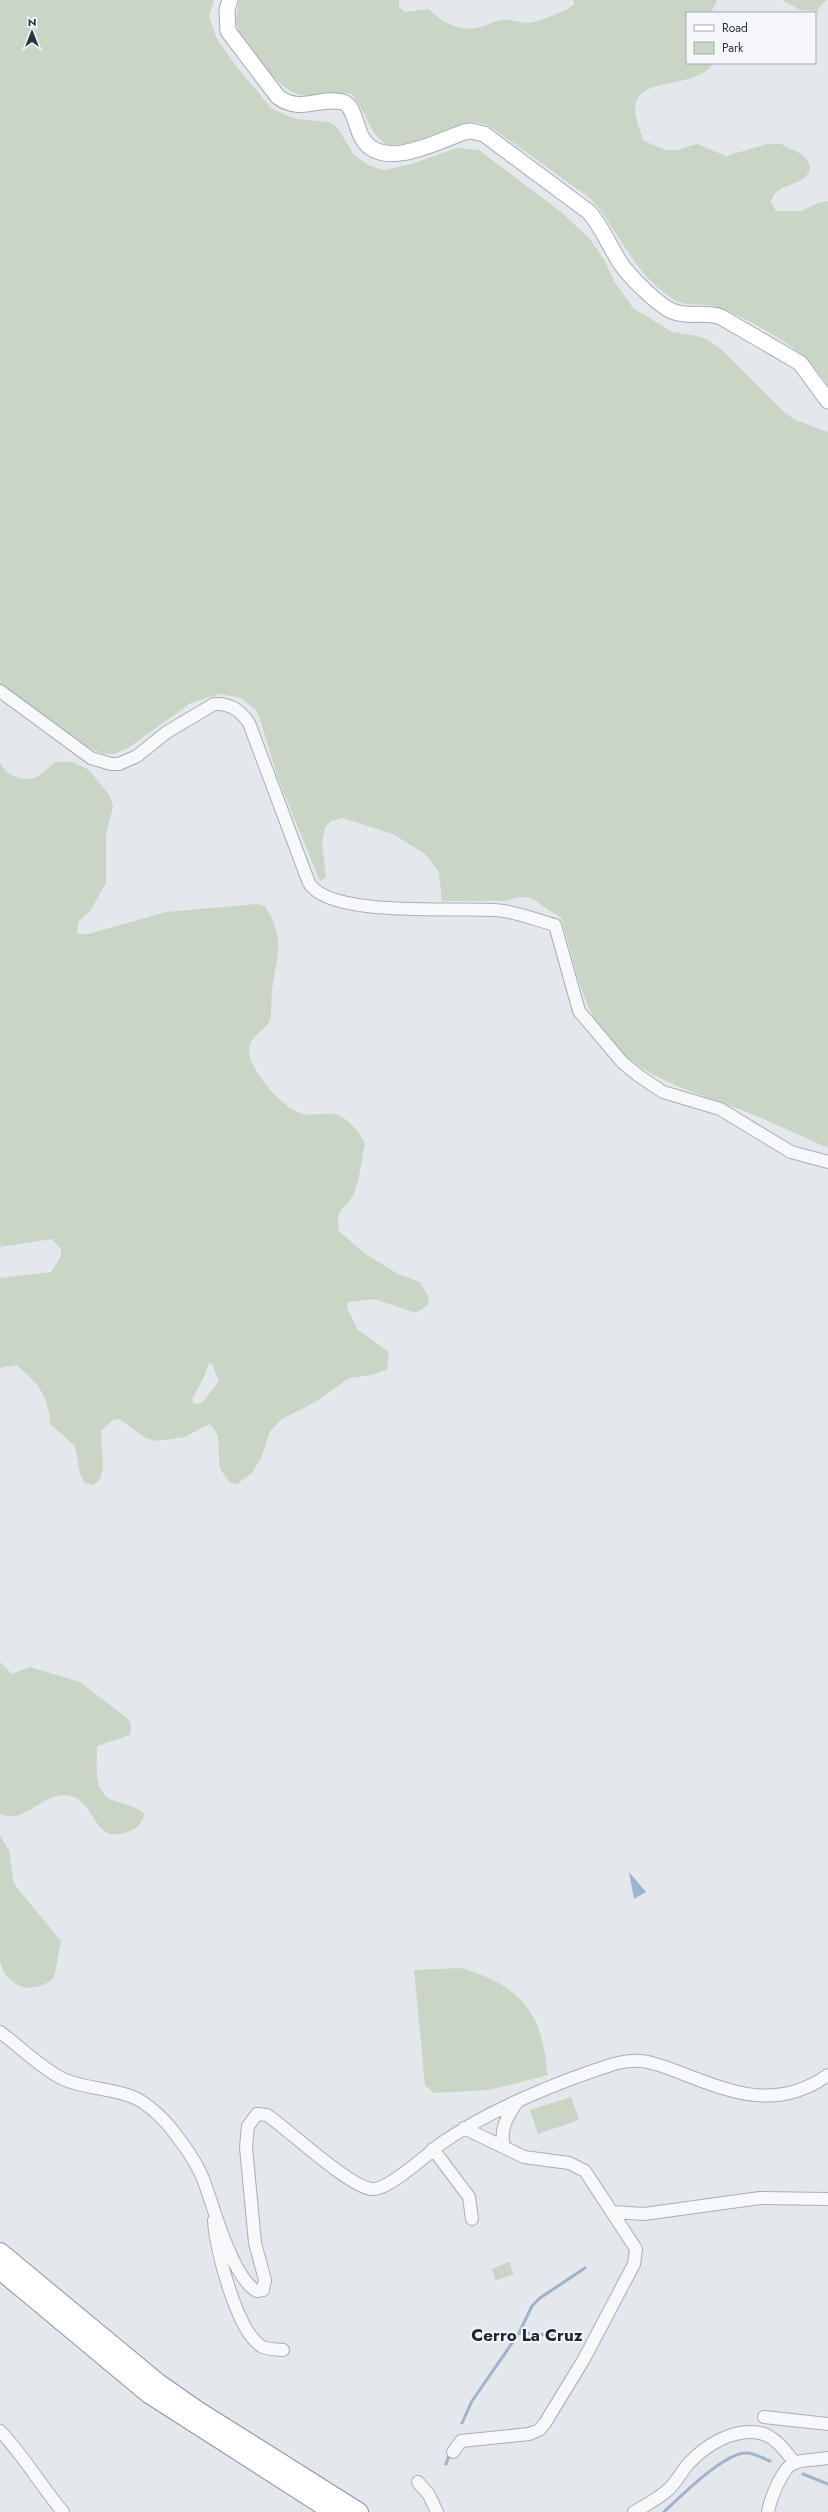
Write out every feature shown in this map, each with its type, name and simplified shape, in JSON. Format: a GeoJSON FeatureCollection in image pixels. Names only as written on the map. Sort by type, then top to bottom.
{"type":"FeatureCollection","features":[{"type":"Feature","properties":{"kind":"highway"},"geometry":{"type":"LineString","coordinates":[[0,2252],[157,2382],[197,2410],[359,2512]]}},
{"type":"Feature","properties":{"kind":"highway"},"geometry":{"type":"LineString","coordinates":[[0,2270],[149,2394],[189,2422],[333,2512]]}},
{"type":"Feature","properties":{"kind":"main road"},"geometry":{"type":"LineString","coordinates":[[230,0],[227,10],[228,31],[278,97],[284,101],[301,106],[332,101],[345,103],[350,108],[364,141],[378,151],[388,153],[418,149],[464,132],[476,131],[484,134],[588,212],[602,228],[621,265],[661,304],[677,313],[708,313],[721,317],[800,364],[828,401]]}},
{"type":"Feature","properties":{"kind":"street"},"geometry":{"type":"LineString","coordinates":[[0,692],[91,758],[111,764],[119,764],[138,756],[167,732],[214,704],[230,706],[241,712],[249,723],[309,883],[320,895],[342,902],[416,910],[504,911],[555,925],[579,1011],[622,1062],[663,1092],[720,1109],[791,1152],[828,1162]]}},
{"type":"Feature","properties":{"kind":"street"},"geometry":{"type":"LineString","coordinates":[[0,2032],[61,2078],[89,2088],[133,2097],[156,2115],[176,2134],[200,2172],[214,2214],[240,2271],[249,2286],[260,2291],[264,2287],[265,2280],[255,2243],[246,2146],[248,2126],[257,2114],[267,2115],[318,2156],[356,2183],[373,2190],[385,2187],[433,2149],[480,2118],[585,2075],[630,2060],[651,2061],[727,2091],[754,2096],[786,2094],[812,2084],[828,2075]]}},
{"type":"Feature","properties":{"kind":"street"},"geometry":{"type":"LineString","coordinates":[[504,2146],[502,2134],[505,2123],[517,2102]]}},
{"type":"Feature","properties":{"kind":"street"},"geometry":{"type":"LineString","coordinates":[[453,2452],[462,2441],[529,2434],[539,2430],[584,2359],[634,2264],[636,2249],[591,2178],[577,2166],[561,2161],[524,2157],[504,2146],[464,2128]]}},
{"type":"Feature","properties":{"kind":"street"},"geometry":{"type":"LineString","coordinates":[[433,2149],[469,2197],[472,2219]]}},
{"type":"Feature","properties":{"kind":"street"},"geometry":{"type":"LineString","coordinates":[[613,2212],[644,2214],[760,2198],[828,2198]]}},
{"type":"Feature","properties":{"kind":"street"},"geometry":{"type":"LineString","coordinates":[[214,2214],[216,2243],[239,2315],[246,2328],[261,2346],[283,2350]]}},
{"type":"Feature","properties":{"kind":"street"},"geometry":{"type":"LineString","coordinates":[[764,2417],[828,2424]]}},
{"type":"Feature","properties":{"kind":"street"},"geometry":{"type":"LineString","coordinates":[[0,2431],[15,2446],[63,2512]]}},
{"type":"Feature","properties":{"kind":"street"},"geometry":{"type":"LineString","coordinates":[[634,2512],[664,2494],[689,2464],[706,2448],[720,2439],[732,2435],[760,2433],[781,2447],[795,2463]]}},
{"type":"Feature","properties":{"kind":"street"},"geometry":{"type":"LineString","coordinates":[[768,2512],[784,2472],[795,2463],[828,2458]]}},
{"type":"Feature","properties":{"kind":"street"},"geometry":{"type":"LineString","coordinates":[[418,2482],[429,2495],[437,2512]]}},
{"type":"Feature","properties":{"kind":"green space"},"geometry":{"type":"Polygon","coordinates":[[[0,0],[214,0],[209,17],[217,39],[236,66],[272,109],[296,119],[329,122],[337,127],[354,155],[370,166],[385,170],[411,164],[457,148],[479,150],[561,212],[590,239],[605,261],[614,281],[633,308],[672,332],[702,337],[720,348],[784,412],[795,420],[828,432],[828,1148],[742,1110],[668,1082],[634,1063],[606,1036],[589,1009],[578,979],[561,918],[531,898],[521,897],[504,901],[442,901],[439,872],[425,854],[393,834],[343,818],[331,821],[325,827],[322,843],[326,877],[321,881],[277,776],[260,719],[256,710],[241,698],[219,694],[191,703],[128,748],[114,754],[104,754],[85,746],[0,686],[0,0]]]}},
{"type":"Feature","properties":{"kind":"green space"},"geometry":{"type":"Polygon","coordinates":[[[239,0],[399,0],[399,7],[405,12],[429,9],[449,24],[469,29],[502,20],[527,23],[534,22],[567,9],[574,4],[573,0],[717,0],[711,12],[686,12],[686,64],[712,64],[704,72],[692,78],[650,88],[640,95],[636,105],[637,121],[644,141],[666,150],[677,150],[697,144],[726,156],[767,144],[781,144],[803,155],[810,165],[809,173],[805,178],[779,190],[774,195],[771,202],[776,211],[801,211],[818,203],[828,201],[828,386],[805,357],[787,343],[761,328],[723,309],[707,305],[682,303],[670,297],[656,286],[635,263],[591,199],[488,125],[476,122],[461,124],[411,144],[387,145],[371,128],[361,107],[351,94],[339,93],[302,95],[294,93],[276,80],[240,34],[236,23],[239,0]]]}},
{"type":"Feature","properties":{"kind":"green space"},"geometry":{"type":"Polygon","coordinates":[[[782,0],[826,0],[817,11],[800,10],[782,0]]]}},
{"type":"Feature","properties":{"kind":"green space"},"geometry":{"type":"Polygon","coordinates":[[[56,762],[73,762],[89,770],[110,796],[113,807],[106,833],[106,883],[90,911],[78,922],[77,934],[88,934],[166,912],[257,904],[265,906],[276,928],[278,938],[278,957],[272,990],[270,1021],[254,1037],[250,1044],[249,1053],[252,1063],[266,1085],[286,1105],[304,1114],[330,1113],[338,1115],[350,1123],[357,1131],[365,1143],[361,1168],[354,1193],[340,1212],[338,1223],[339,1231],[364,1253],[398,1274],[420,1282],[429,1298],[428,1305],[416,1313],[374,1299],[348,1302],[347,1308],[358,1330],[389,1352],[387,1369],[372,1375],[349,1378],[317,1401],[282,1419],[270,1431],[261,1458],[252,1473],[237,1484],[230,1483],[220,1466],[218,1438],[213,1428],[209,1424],[185,1437],[157,1441],[146,1438],[119,1419],[113,1420],[101,1431],[103,1467],[100,1480],[93,1485],[85,1483],[80,1474],[75,1446],[50,1424],[47,1405],[36,1383],[16,1365],[0,1368],[0,1278],[51,1272],[61,1256],[61,1249],[52,1239],[0,1247],[0,763],[11,775],[22,779],[27,779],[38,776],[56,762]],[[209,1363],[204,1377],[192,1399],[194,1404],[202,1403],[219,1381],[212,1364],[209,1363]]]}},
{"type":"Feature","properties":{"kind":"green space"},"geometry":{"type":"Polygon","coordinates":[[[0,1662],[12,1674],[30,1667],[80,1682],[127,1718],[131,1724],[130,1735],[97,1746],[97,1772],[100,1787],[104,1794],[110,1799],[144,1813],[143,1819],[138,1826],[130,1831],[118,1834],[109,1833],[102,1829],[86,1806],[79,1800],[71,1796],[61,1795],[18,1815],[9,1816],[0,1814],[0,1662]]]}},
{"type":"Feature","properties":{"kind":"green space"},"geometry":{"type":"Polygon","coordinates":[[[0,1836],[9,1850],[14,1884],[61,1941],[54,1978],[46,1984],[37,1987],[29,1988],[15,1983],[4,1971],[0,1962],[0,1836]]]}},
{"type":"Feature","properties":{"kind":"green space"},"geometry":{"type":"Polygon","coordinates":[[[460,1968],[485,1976],[497,1982],[518,1997],[527,2007],[534,2018],[541,2035],[548,2075],[489,2090],[434,2093],[425,2085],[414,1970],[460,1968]]]}},
{"type":"Feature","properties":{"kind":"green space"},"geometry":{"type":"Polygon","coordinates":[[[571,2097],[579,2120],[538,2134],[530,2110],[571,2097]]]}},
{"type":"Feature","properties":{"kind":"green space"},"geometry":{"type":"Polygon","coordinates":[[[509,2262],[514,2274],[496,2281],[492,2269],[509,2262]]]}},
{"type":"Feature","properties":{"kind":"water"},"geometry":{"type":"Polygon","coordinates":[[[629,1872],[646,1892],[634,1899],[629,1872]]]}},
{"type":"Feature","properties":{"kind":"waterway"},"geometry":{"type":"LineString","coordinates":[[462,2423],[472,2401],[519,2333],[532,2306],[540,2298],[585,2268]]}},
{"type":"Feature","properties":{"kind":"waterway"},"geometry":{"type":"LineString","coordinates":[[519,2333],[554,2335]]}},
{"type":"Feature","properties":{"kind":"waterway"},"geometry":{"type":"LineString","coordinates":[[446,2464],[450,2452]]}},
{"type":"Feature","properties":{"kind":"waterway"},"geometry":{"type":"LineString","coordinates":[[664,2512],[703,2476],[726,2460],[737,2455],[749,2453],[770,2461]]}},
{"type":"Feature","properties":{"kind":"waterway"},"geometry":{"type":"LineString","coordinates":[[803,2474],[828,2484]]}},
{"type":"Feature","properties":{"kind":"district","name":"Cerro La Cruz"},"geometry":{"type":"Point","coordinates":[527,2335]}}]}
